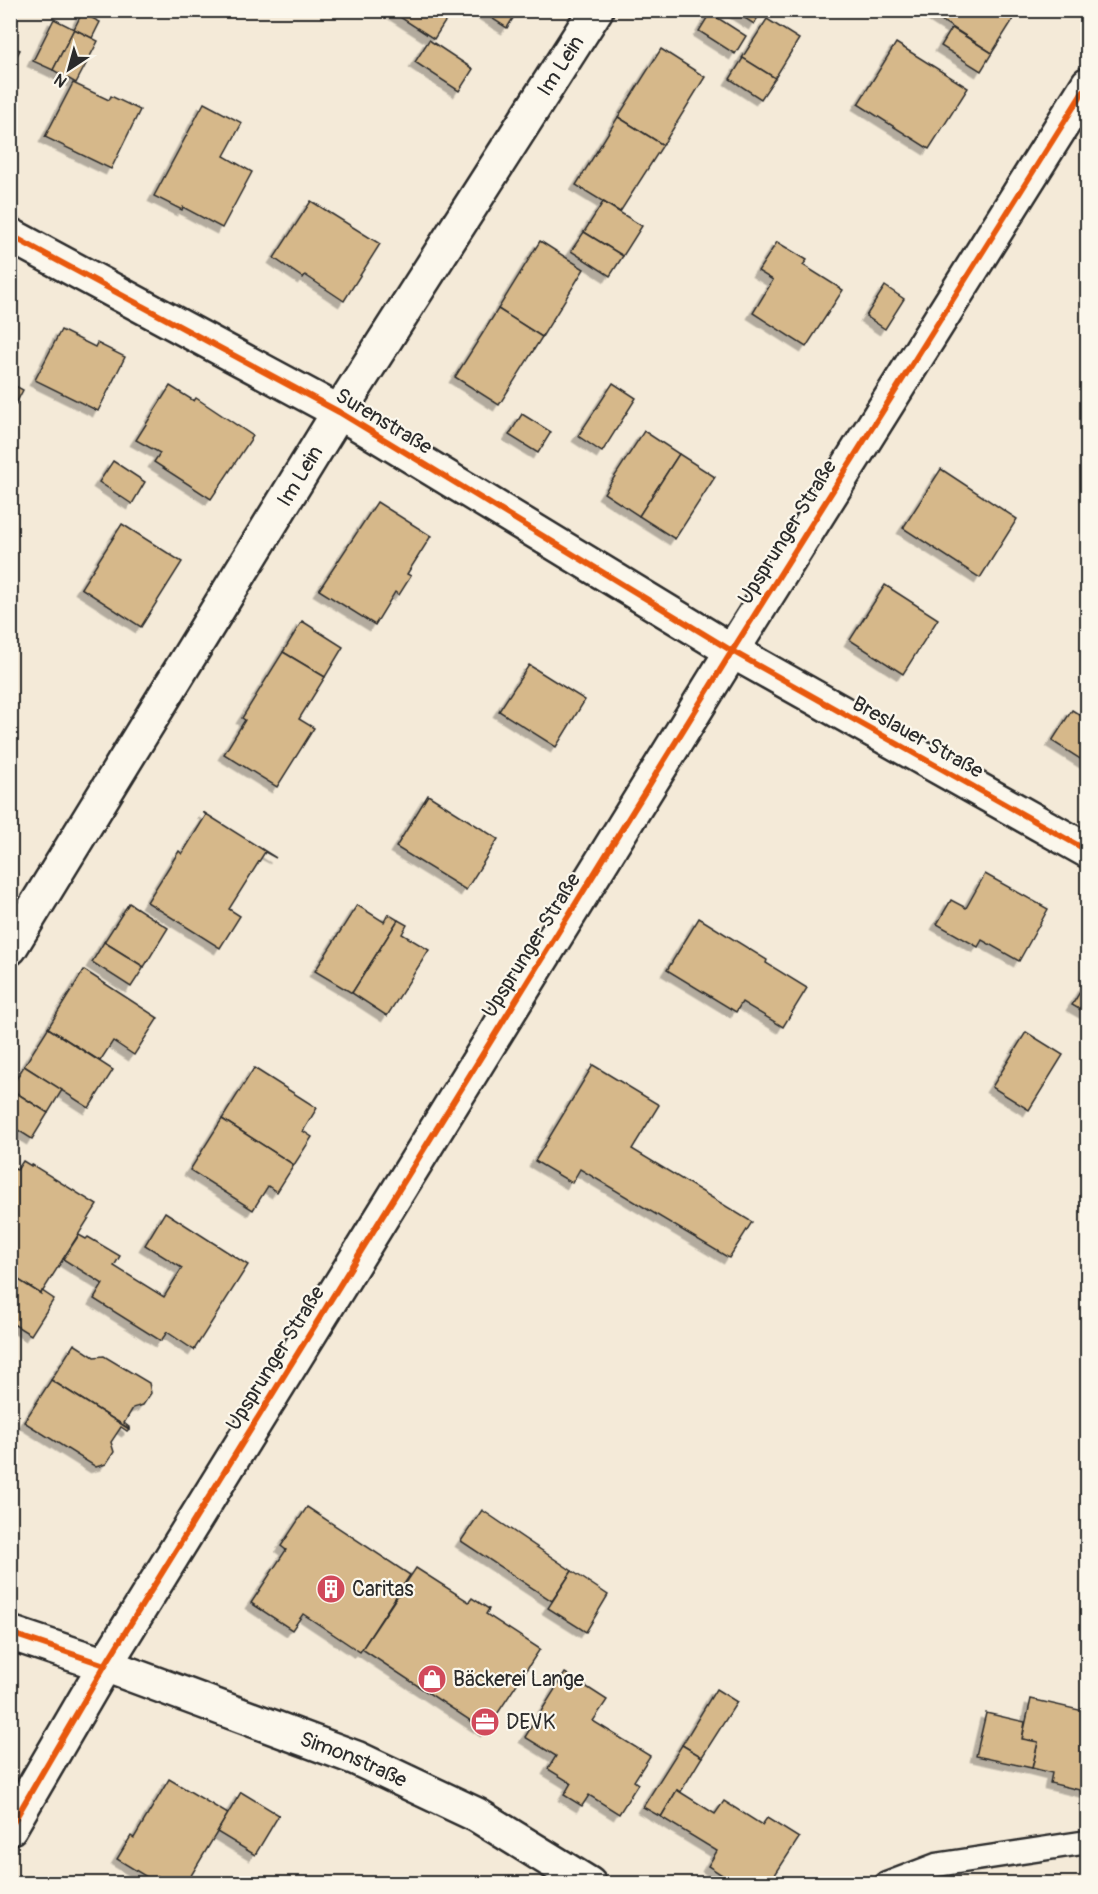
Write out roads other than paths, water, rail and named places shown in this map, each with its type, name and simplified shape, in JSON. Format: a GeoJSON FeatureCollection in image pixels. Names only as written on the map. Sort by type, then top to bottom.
{"type":"FeatureCollection","features":[{"type":"Feature","properties":{"kind":"street","name":"Im Lein"},"geometry":{"type":"LineString","coordinates":[[10,948],[339,412],[596,10]]}},
{"type":"Feature","properties":{"kind":"street","name":"Upsprunger Straße"},"geometry":{"type":"LineString","coordinates":[[10,1828],[105,1665],[732,651],[1088,84]]}},
{"type":"Feature","properties":{"kind":"street","name":"Surenstraße"},"geometry":{"type":"LineString","coordinates":[[10,235],[339,412],[732,651]]}},
{"type":"Feature","properties":{"kind":"street","name":"Breslauer Straße"},"geometry":{"type":"LineString","coordinates":[[732,651],[1088,851]]}},
{"type":"Feature","properties":{"kind":"street","name":"Simonstraße"},"geometry":{"type":"LineString","coordinates":[[10,1632],[356,1758],[477,1815],[589,1884]]}},
{"type":"Feature","properties":{"kind":"lane"},"geometry":{"type":"LineString","coordinates":[[886,1884],[936,1865],[1088,1842]]}},
{"type":"Feature","properties":{"kind":"place","name":"Caritas"},"geometry":{"type":"Point","coordinates":[331,1589]}},
{"type":"Feature","properties":{"kind":"place","name":"Bäckerei Lange"},"geometry":{"type":"Point","coordinates":[432,1679]}},
{"type":"Feature","properties":{"kind":"place","name":"DEVK"},"geometry":{"type":"Point","coordinates":[485,1722]}}]}
